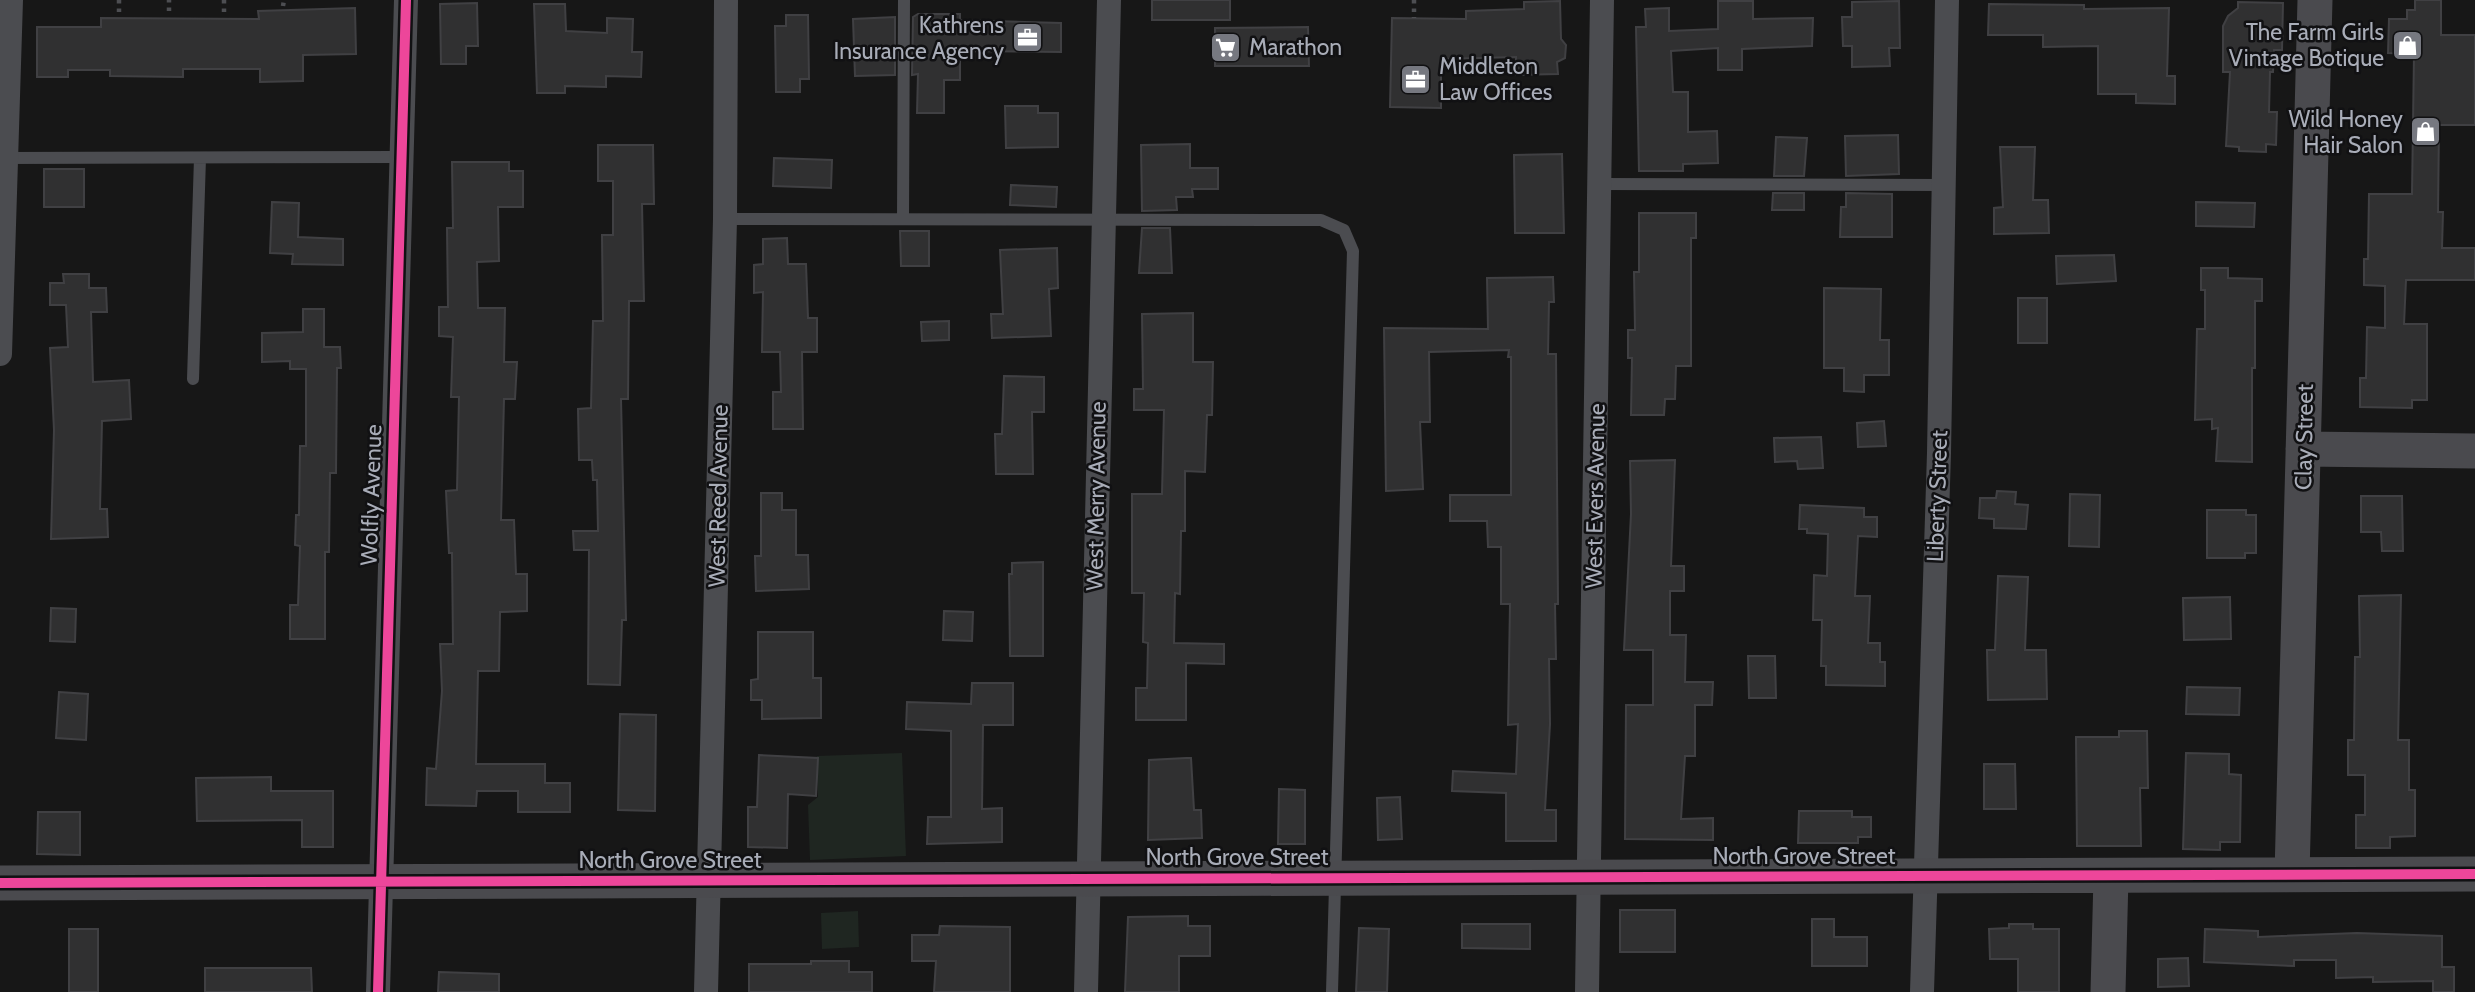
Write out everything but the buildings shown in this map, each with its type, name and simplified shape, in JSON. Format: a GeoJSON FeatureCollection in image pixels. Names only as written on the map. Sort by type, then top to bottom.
{"type":"FeatureCollection","features":[{"type":"Feature","properties":{"kind":"street"},"geometry":{"type":"LineString","coordinates":[[0,354],[3,158],[11,0]]}},
{"type":"Feature","properties":{"kind":"street","name":"Wolfly Avenue"},"geometry":{"type":"LineString","coordinates":[[378,992],[406,0]]}},
{"type":"Feature","properties":{"kind":"street","name":"West Reed Avenue"},"geometry":{"type":"LineString","coordinates":[[706,992],[725,219],[726,0]]}},
{"type":"Feature","properties":{"kind":"street","name":"West Merry Avenue"},"geometry":{"type":"LineString","coordinates":[[1086,992],[1109,0]]}},
{"type":"Feature","properties":{"kind":"street","name":"West Evers Avenue"},"geometry":{"type":"LineString","coordinates":[[1587,992],[1602,0]]}},
{"type":"Feature","properties":{"kind":"street","name":"Liberty Street"},"geometry":{"type":"LineString","coordinates":[[1922,992],[1945,184],[1947,0]]}},
{"type":"Feature","properties":{"kind":"street","name":"Clay Street"},"geometry":{"type":"LineString","coordinates":[[2292,874],[2315,0]]}},
{"type":"Feature","properties":{"kind":"street"},"geometry":{"type":"LineString","coordinates":[[2303,449],[2475,451]]}},
{"type":"Feature","properties":{"kind":"street","name":"North Grove Street"},"geometry":{"type":"LineString","coordinates":[[0,883],[2475,874]]}},
{"type":"Feature","properties":{"kind":"street"},"geometry":{"type":"LineString","coordinates":[[2108,992],[2111,877]]}},
{"type":"Feature","properties":{"kind":"lane"},"geometry":{"type":"LineString","coordinates":[[903,218],[904,0]]}},
{"type":"Feature","properties":{"kind":"lane"},"geometry":{"type":"LineString","coordinates":[[3,158],[402,157]]}},
{"type":"Feature","properties":{"kind":"lane"},"geometry":{"type":"LineString","coordinates":[[194,379],[200,158]]}},
{"type":"Feature","properties":{"kind":"lane"},"geometry":{"type":"LineString","coordinates":[[1600,184],[1945,184]]}},
{"type":"Feature","properties":{"kind":"lane"},"geometry":{"type":"LineString","coordinates":[[725,219],[1321,220],[1344,230],[1353,251],[1332,992]]}},
{"type":"Feature","properties":{"kind":"path"},"geometry":{"type":"LineString","coordinates":[[119,0],[119,12]]}},
{"type":"Feature","properties":{"kind":"path"},"geometry":{"type":"LineString","coordinates":[[169,0],[169,11]]}},
{"type":"Feature","properties":{"kind":"path"},"geometry":{"type":"LineString","coordinates":[[224,0],[224,12]]}},
{"type":"Feature","properties":{"kind":"path"},"geometry":{"type":"LineString","coordinates":[[1414,0],[1414,18]]}},
{"type":"Feature","properties":{"kind":"shaded area"},"geometry":{"type":"Polygon","coordinates":[[[902,753],[906,856],[810,860],[808,805],[818,797],[817,756],[902,753]]]}},
{"type":"Feature","properties":{"kind":"shaded area"},"geometry":{"type":"Polygon","coordinates":[[[858,911],[859,947],[822,949],[821,913],[858,911]]]}},
{"type":"Feature","properties":{"kind":"cycle path"},"geometry":{"type":"LineString","coordinates":[[378,992],[406,0]]}},
{"type":"Feature","properties":{"kind":"cycle path"},"geometry":{"type":"LineString","coordinates":[[0,883],[2475,874]]}},
{"type":"Feature","properties":{"kind":"place","name":"Kathrens Insurance Agency"},"geometry":{"type":"Point","coordinates":[1027,38]}},
{"type":"Feature","properties":{"kind":"place","name":"The Farm Girls Vintage Botique"},"geometry":{"type":"Point","coordinates":[2407,45]}},
{"type":"Feature","properties":{"kind":"place","name":"Marathon"},"geometry":{"type":"Point","coordinates":[1226,47]}},
{"type":"Feature","properties":{"kind":"place","name":"Middleton Law Offices"},"geometry":{"type":"Point","coordinates":[1416,79]}},
{"type":"Feature","properties":{"kind":"place","name":"Wild Honey Hair Salon"},"geometry":{"type":"Point","coordinates":[2426,132]}}]}
